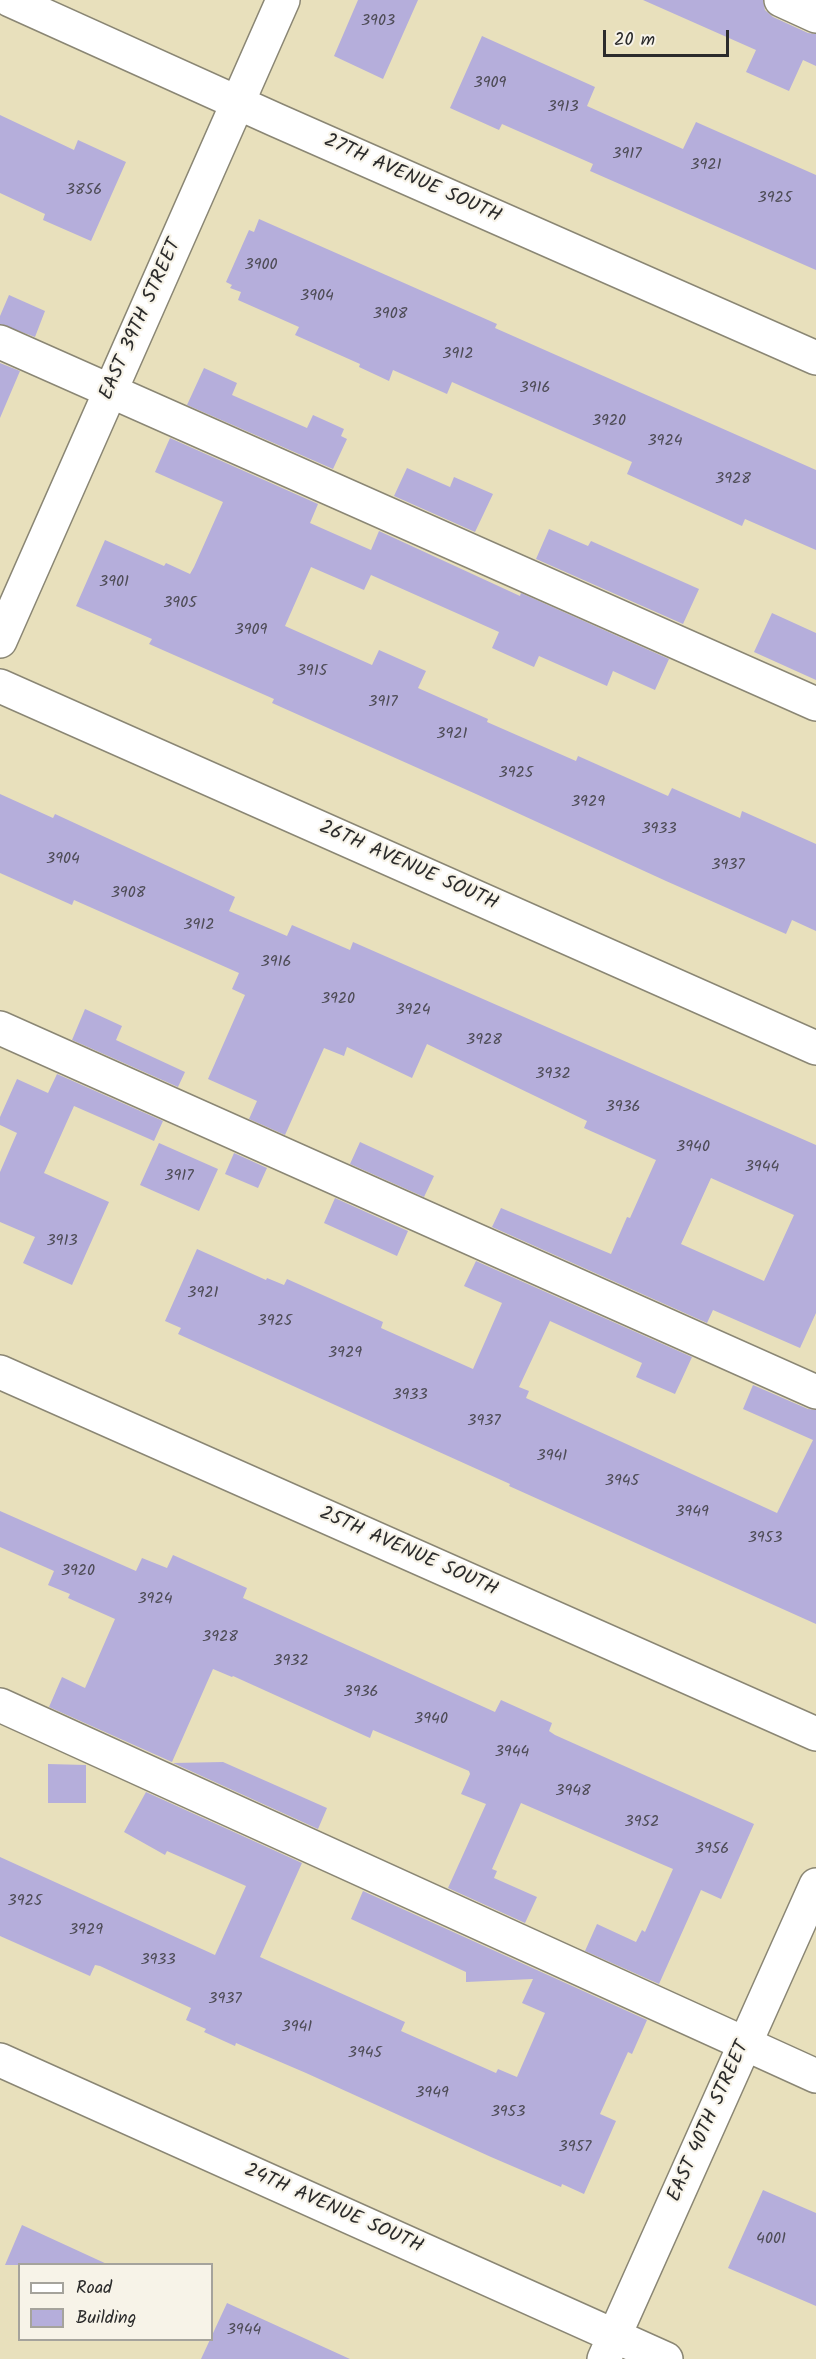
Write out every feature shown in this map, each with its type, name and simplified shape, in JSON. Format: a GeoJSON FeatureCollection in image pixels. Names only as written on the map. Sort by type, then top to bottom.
{"type":"FeatureCollection","features":[{"type":"Feature","properties":{"kind":"street","name":"27TH AVENUE SOUTH"},"geometry":{"type":"LineString","coordinates":[[10,0],[816,358]]}},
{"type":"Feature","properties":{"kind":"street","name":"EAST 39TH STREET"},"geometry":{"type":"LineString","coordinates":[[0,641],[284,0]]}},
{"type":"Feature","properties":{"kind":"street"},"geometry":{"type":"LineString","coordinates":[[781,0],[816,16]]}},
{"type":"Feature","properties":{"kind":"street"},"geometry":{"type":"LineString","coordinates":[[0,342],[816,704]]}},
{"type":"Feature","properties":{"kind":"street","name":"26TH AVENUE SOUTH"},"geometry":{"type":"LineString","coordinates":[[0,686],[816,1048]]}},
{"type":"Feature","properties":{"kind":"street"},"geometry":{"type":"LineString","coordinates":[[0,1028],[816,1392]]}},
{"type":"Feature","properties":{"kind":"street","name":"25TH AVENUE SOUTH"},"geometry":{"type":"LineString","coordinates":[[0,1372],[816,1734]]}},
{"type":"Feature","properties":{"kind":"street"},"geometry":{"type":"LineString","coordinates":[[0,1705],[816,2076]]}},
{"type":"Feature","properties":{"kind":"street","name":"EAST 40TH STREET"},"geometry":{"type":"LineString","coordinates":[[610,2348],[816,1885]]}},
{"type":"Feature","properties":{"kind":"street","name":"24TH AVENUE SOUTH"},"geometry":{"type":"LineString","coordinates":[[0,2060],[610,2348],[666,2359]]}},
{"type":"Feature","properties":{"kind":"building"},"geometry":{"type":"Polygon","coordinates":[[[358,0],[418,0],[383,79],[334,56],[358,0]]]}},
{"type":"Feature","properties":{"kind":"building"},"geometry":{"type":"Polygon","coordinates":[[[643,0],[763,0],[765,10],[773,17],[808,33],[816,34],[816,66],[803,60],[789,91],[746,72],[756,50],[643,0]]]}},
{"type":"Feature","properties":{"kind":"building"},"geometry":{"type":"Polygon","coordinates":[[[482,36],[595,87],[587,106],[683,149],[696,122],[816,175],[816,270],[590,171],[593,164],[502,124],[499,130],[450,108],[482,36]]]}},
{"type":"Feature","properties":{"kind":"building"},"geometry":{"type":"Polygon","coordinates":[[[0,115],[74,150],[78,140],[126,162],[91,241],[43,220],[45,214],[0,193],[0,115]]]}},
{"type":"Feature","properties":{"kind":"building"},"geometry":{"type":"Polygon","coordinates":[[[259,219],[497,324],[495,328],[816,470],[816,550],[745,519],[742,526],[627,474],[632,462],[452,382],[447,394],[393,370],[389,381],[359,367],[360,364],[295,335],[299,327],[238,300],[241,292],[230,288],[232,285],[226,282],[249,230],[254,232],[259,219]]]}},
{"type":"Feature","properties":{"kind":"building"},"geometry":{"type":"Polygon","coordinates":[[[9,295],[45,311],[35,337],[0,324],[0,316],[9,295]]]}},
{"type":"Feature","properties":{"kind":"building"},"geometry":{"type":"Polygon","coordinates":[[[0,363],[20,371],[0,418],[0,363]]]}},
{"type":"Feature","properties":{"kind":"building"},"geometry":{"type":"Polygon","coordinates":[[[204,368],[237,383],[232,395],[307,428],[313,415],[344,429],[341,436],[347,439],[333,469],[187,405],[204,368]]]}},
{"type":"Feature","properties":{"kind":"building"},"geometry":{"type":"Polygon","coordinates":[[[170,438],[318,504],[310,523],[371,550],[379,531],[520,596],[521,593],[669,659],[655,690],[613,671],[607,686],[539,656],[534,667],[492,648],[499,632],[371,575],[364,590],[311,567],[285,626],[372,665],[379,650],[426,671],[418,688],[488,719],[487,722],[576,761],[578,756],[668,796],[672,788],[740,818],[742,811],[816,844],[816,931],[792,920],[786,934],[272,703],[274,699],[149,644],[152,639],[76,606],[105,540],[164,566],[166,563],[190,574],[194,567],[223,502],[155,472],[170,438]]]}},
{"type":"Feature","properties":{"kind":"building"},"geometry":{"type":"Polygon","coordinates":[[[407,468],[450,487],[454,477],[493,494],[475,532],[394,496],[407,468]]]}},
{"type":"Feature","properties":{"kind":"building"},"geometry":{"type":"Polygon","coordinates":[[[549,529],[588,546],[591,541],[699,589],[683,624],[536,559],[549,529]]]}},
{"type":"Feature","properties":{"kind":"building"},"geometry":{"type":"Polygon","coordinates":[[[772,613],[816,633],[816,680],[754,652],[772,613]]]}},
{"type":"Feature","properties":{"kind":"building"},"geometry":{"type":"Polygon","coordinates":[[[0,794],[53,818],[55,814],[235,897],[229,911],[287,936],[292,925],[350,950],[353,942],[816,1145],[816,1313],[800,1348],[713,1310],[707,1323],[492,1227],[501,1208],[611,1254],[656,1160],[584,1128],[587,1121],[427,1044],[412,1078],[347,1047],[344,1056],[324,1048],[285,1135],[249,1119],[257,1101],[208,1079],[245,995],[232,989],[239,973],[74,900],[72,905],[0,873],[0,794]],[[711,1178],[681,1244],[764,1281],[794,1215],[711,1178]]]}},
{"type":"Feature","properties":{"kind":"building"},"geometry":{"type":"Polygon","coordinates":[[[85,1009],[122,1026],[116,1040],[185,1072],[178,1087],[72,1040],[85,1009]]]}},
{"type":"Feature","properties":{"kind":"building"},"geometry":{"type":"Polygon","coordinates":[[[57,1074],[163,1121],[154,1141],[74,1106],[44,1173],[109,1202],[72,1285],[23,1263],[35,1237],[0,1222],[0,1172],[17,1133],[0,1125],[0,1117],[17,1079],[48,1093],[57,1074]]]}},
{"type":"Feature","properties":{"kind":"building"},"geometry":{"type":"Polygon","coordinates":[[[360,1142],[434,1176],[424,1197],[350,1164],[360,1142]]]}},
{"type":"Feature","properties":{"kind":"building"},"geometry":{"type":"Polygon","coordinates":[[[159,1143],[218,1169],[199,1211],[140,1185],[159,1143]]]}},
{"type":"Feature","properties":{"kind":"building"},"geometry":{"type":"Polygon","coordinates":[[[234,1153],[267,1168],[258,1188],[225,1174],[234,1153]]]}},
{"type":"Feature","properties":{"kind":"building"},"geometry":{"type":"Polygon","coordinates":[[[335,1198],[408,1231],[397,1256],[324,1223],[335,1198]]]}},
{"type":"Feature","properties":{"kind":"building"},"geometry":{"type":"Polygon","coordinates":[[[197,1249],[266,1280],[267,1278],[284,1285],[287,1279],[383,1322],[381,1328],[473,1369],[502,1303],[464,1286],[476,1261],[692,1357],[675,1394],[636,1377],[642,1363],[550,1321],[519,1387],[529,1391],[526,1398],[777,1513],[813,1440],[743,1409],[753,1385],[808,1409],[816,1410],[816,1624],[178,1334],[181,1328],[165,1321],[197,1249]]]}},
{"type":"Feature","properties":{"kind":"building"},"geometry":{"type":"Polygon","coordinates":[[[0,1511],[136,1571],[142,1558],[167,1568],[173,1555],[247,1588],[243,1598],[495,1712],[501,1700],[552,1723],[549,1731],[555,1735],[754,1824],[721,1899],[701,1890],[659,1984],[585,1951],[597,1924],[636,1942],[642,1930],[645,1932],[673,1869],[521,1803],[492,1869],[497,1871],[494,1878],[537,1897],[525,1923],[448,1888],[486,1804],[461,1794],[470,1774],[469,1771],[373,1730],[370,1738],[213,1669],[172,1762],[49,1707],[62,1677],[85,1688],[115,1619],[68,1598],[70,1594],[48,1585],[54,1571],[0,1547],[0,1511]]]}},
{"type":"Feature","properties":{"kind":"building"},"geometry":{"type":"Polygon","coordinates":[[[223,1762],[327,1808],[318,1829],[173,1763],[223,1762]]]}},
{"type":"Feature","properties":{"kind":"building"},"geometry":{"type":"Polygon","coordinates":[[[48,1764],[86,1765],[86,1803],[48,1803],[48,1764]]]}},
{"type":"Feature","properties":{"kind":"building"},"geometry":{"type":"Polygon","coordinates":[[[146,1792],[302,1863],[260,1957],[405,2022],[401,2031],[496,2073],[498,2069],[517,2077],[545,2013],[522,2003],[533,1979],[466,1982],[466,1972],[351,1919],[363,1891],[647,2020],[632,2054],[628,2052],[600,2114],[616,2121],[584,2194],[562,2184],[561,2187],[306,2073],[204,2032],[206,2029],[186,2020],[191,2008],[100,1966],[95,1965],[90,1976],[0,1936],[0,1857],[215,1955],[246,1886],[167,1851],[165,1855],[124,1832],[146,1792]]]}},
{"type":"Feature","properties":{"kind":"building"},"geometry":{"type":"Polygon","coordinates":[[[763,2190],[816,2213],[816,2306],[728,2268],[763,2190]]]}},
{"type":"Feature","properties":{"kind":"building"},"geometry":{"type":"Polygon","coordinates":[[[22,2225],[105,2263],[18,2263],[18,2265],[5,2265],[22,2225]]]}},
{"type":"Feature","properties":{"kind":"building"},"geometry":{"type":"Polygon","coordinates":[[[227,2303],[350,2359],[201,2359],[209,2341],[213,2341],[213,2333],[227,2303]]]}}]}
